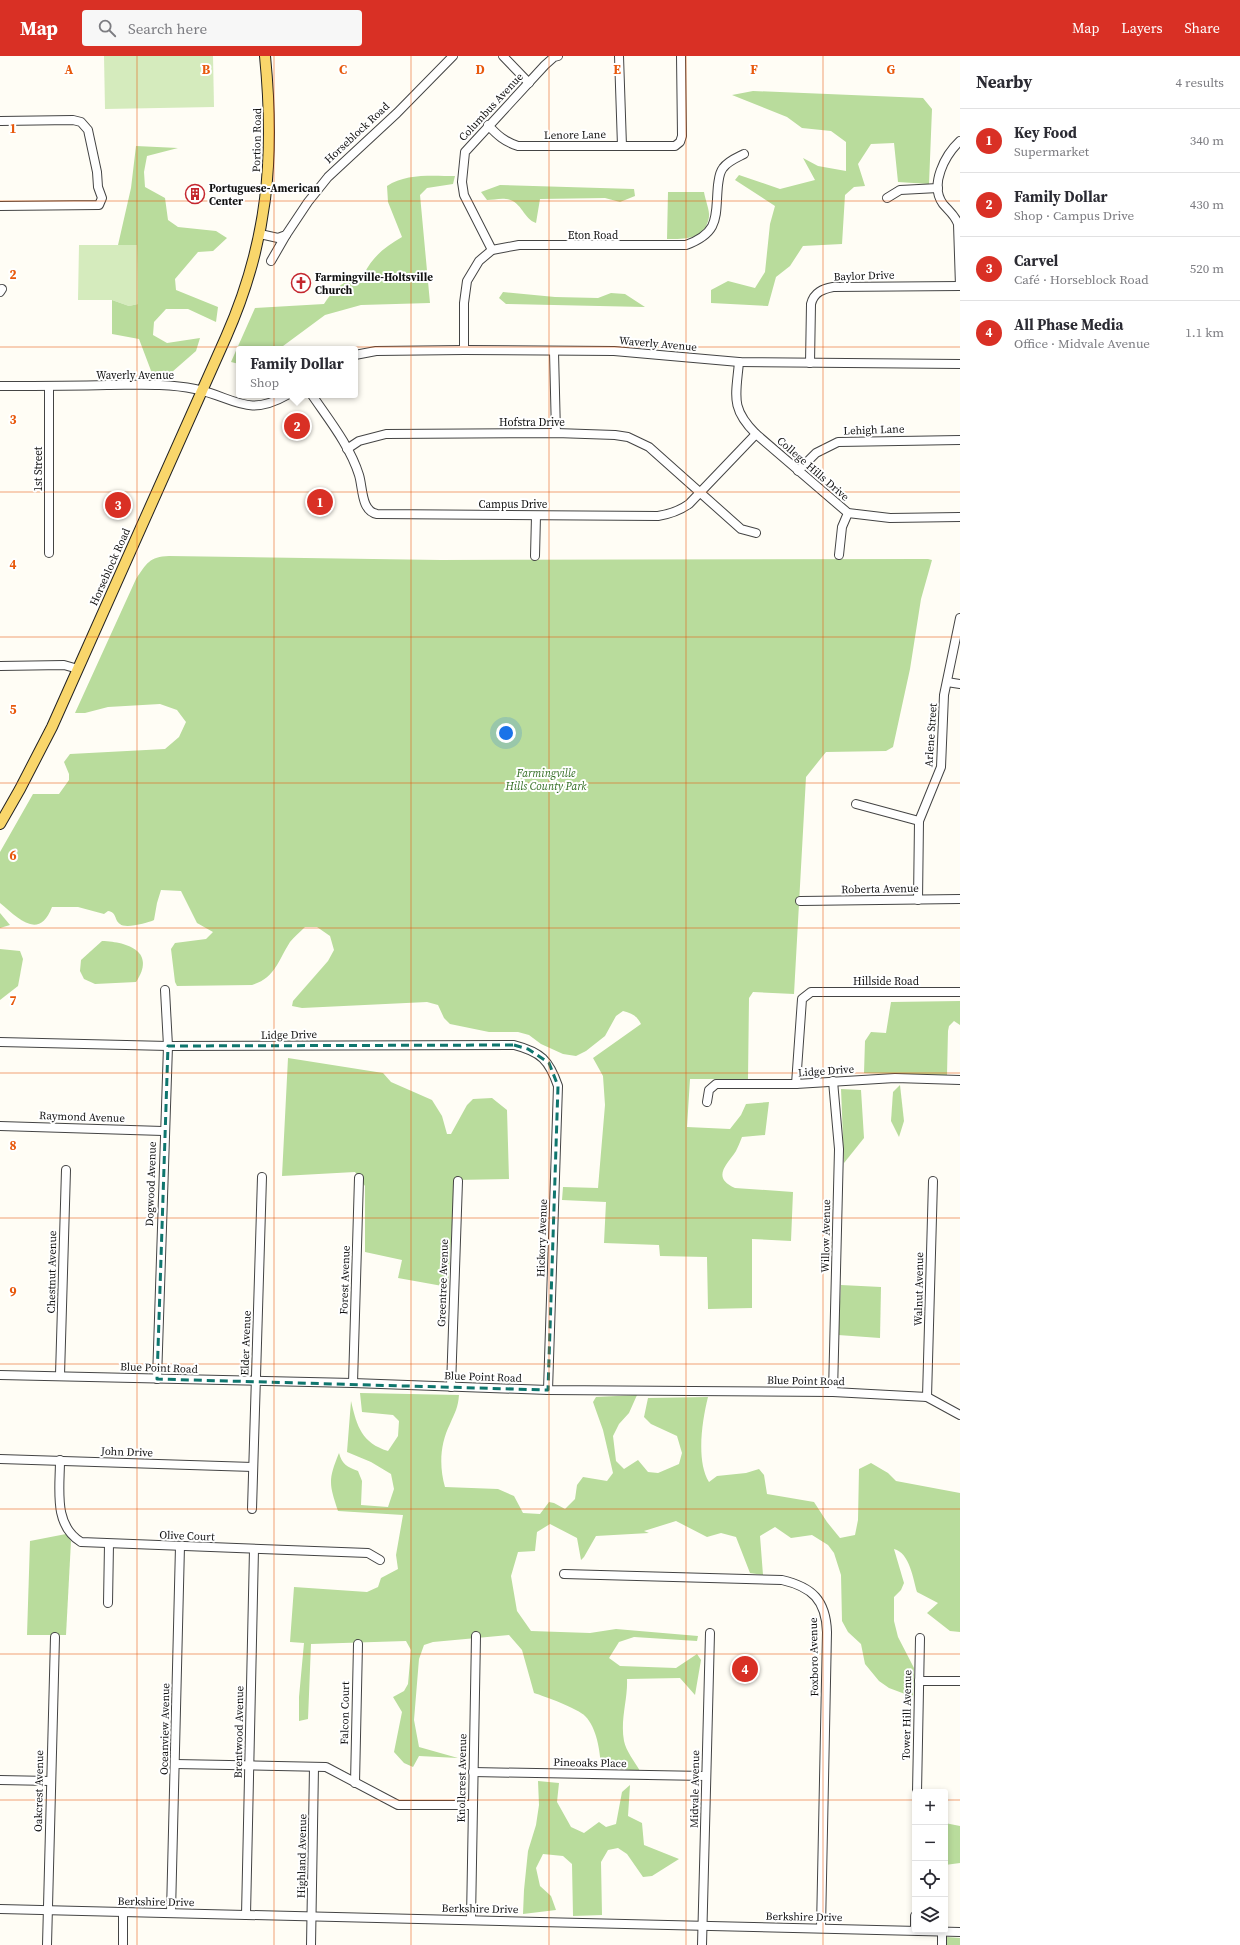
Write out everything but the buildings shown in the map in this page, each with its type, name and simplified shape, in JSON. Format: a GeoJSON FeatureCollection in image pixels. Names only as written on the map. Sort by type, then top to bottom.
{"type":"FeatureCollection","features":[{"type":"Feature","properties":{"kind":"main road","name":"Portion Road"},"geometry":{"type":"LineString","coordinates":[[244,294],[260,234],[267,189],[270,145],[269,98],[265,56]]}},
{"type":"Feature","properties":{"kind":"main road","name":"Horseblock Road"},"geometry":{"type":"LineString","coordinates":[[0,824],[32,766],[78,669],[244,294]]}},
{"type":"Feature","properties":{"kind":"street","name":"Horseblock Road"},"geometry":{"type":"LineString","coordinates":[[271,261],[286,234],[308,202],[328,177],[397,113],[453,56]]}},
{"type":"Feature","properties":{"kind":"street"},"geometry":{"type":"LineString","coordinates":[[502,56],[529,83]]}},
{"type":"Feature","properties":{"kind":"street","name":"Columbus Avenue"},"geometry":{"type":"LineString","coordinates":[[492,250],[464,195],[462,182],[465,152],[488,125],[545,65],[554,57],[558,56]]}},
{"type":"Feature","properties":{"kind":"street"},"geometry":{"type":"LineString","coordinates":[[619,56],[622,146]]}},
{"type":"Feature","properties":{"kind":"street","name":"Lenore Lane"},"geometry":{"type":"LineString","coordinates":[[488,125],[506,142],[518,146],[671,147],[678,145],[682,136],[680,56]]}},
{"type":"Feature","properties":{"kind":"street"},"geometry":{"type":"LineString","coordinates":[[0,121],[73,120],[81,122],[88,130],[97,172],[98,187],[102,198],[99,205],[0,206]]}},
{"type":"Feature","properties":{"kind":"street"},"geometry":{"type":"LineString","coordinates":[[960,141],[950,152],[942,167],[938,188],[942,203],[954,215],[958,224],[960,286]]}},
{"type":"Feature","properties":{"kind":"street","name":"Eton Road"},"geometry":{"type":"LineString","coordinates":[[492,250],[519,245],[686,245],[702,238],[709,231],[718,210],[717,191],[720,171],[729,162],[744,154]]}},
{"type":"Feature","properties":{"kind":"street"},"geometry":{"type":"LineString","coordinates":[[887,198],[900,190],[938,188]]}},
{"type":"Feature","properties":{"kind":"street"},"geometry":{"type":"LineString","coordinates":[[260,234],[278,238],[286,234]]}},
{"type":"Feature","properties":{"kind":"street"},"geometry":{"type":"LineString","coordinates":[[464,350],[464,303],[467,281],[479,261],[492,250]]}},
{"type":"Feature","properties":{"kind":"street","name":"Baylor Drive"},"geometry":{"type":"LineString","coordinates":[[810,363],[811,304],[815,295],[820,290],[834,286],[960,286]]}},
{"type":"Feature","properties":{"kind":"street","name":"Waverly Avenue"},"geometry":{"type":"LineString","coordinates":[[358,354],[376,351],[464,350],[633,352],[739,362],[960,364]]}},
{"type":"Feature","properties":{"kind":"street"},"geometry":{"type":"LineString","coordinates":[[554,352],[556,433]]}},
{"type":"Feature","properties":{"kind":"street","name":"College Hills Drive"},"geometry":{"type":"LineString","coordinates":[[739,362],[736,406],[743,419],[756,434],[848,513],[890,518],[960,517]]}},
{"type":"Feature","properties":{"kind":"street","name":"Waverly Avenue"},"geometry":{"type":"LineString","coordinates":[[0,386],[166,384],[202,391],[240,405],[256,406],[272,403],[281,398]]}},
{"type":"Feature","properties":{"kind":"street","name":"1st Street"},"geometry":{"type":"LineString","coordinates":[[49,386],[49,553]]}},
{"type":"Feature","properties":{"kind":"street","name":"Campus Drive"},"geometry":{"type":"LineString","coordinates":[[314,398],[347,449],[358,473],[366,508],[370,513],[442,516],[665,515],[680,511],[700,493],[756,434]]}},
{"type":"Feature","properties":{"kind":"street","name":"Hofstra Drive"},"geometry":{"type":"LineString","coordinates":[[347,449],[359,441],[386,434],[556,433],[602,434],[628,437],[649,447],[742,529],[756,533]]}},
{"type":"Feature","properties":{"kind":"street","name":"Lehigh Lane"},"geometry":{"type":"LineString","coordinates":[[798,471],[816,453],[827,446],[838,442],[960,440]]}},
{"type":"Feature","properties":{"kind":"street"},"geometry":{"type":"LineString","coordinates":[[839,555],[842,527],[848,513]]}},
{"type":"Feature","properties":{"kind":"street"},"geometry":{"type":"LineString","coordinates":[[535,556],[536,516]]}},
{"type":"Feature","properties":{"kind":"street","name":"Arlene Street"},"geometry":{"type":"LineString","coordinates":[[918,900],[920,821],[941,767],[944,695],[960,618]]}},
{"type":"Feature","properties":{"kind":"street"},"geometry":{"type":"LineString","coordinates":[[0,666],[64,665],[78,669]]}},
{"type":"Feature","properties":{"kind":"street"},"geometry":{"type":"LineString","coordinates":[[947,682],[960,684]]}},
{"type":"Feature","properties":{"kind":"street"},"geometry":{"type":"LineString","coordinates":[[856,804],[920,821]]}},
{"type":"Feature","properties":{"kind":"street","name":"Roberta Avenue"},"geometry":{"type":"LineString","coordinates":[[800,901],[960,899]]}},
{"type":"Feature","properties":{"kind":"street","name":"Dogwood Avenue"},"geometry":{"type":"LineString","coordinates":[[157,1379],[168,1046],[165,990]]}},
{"type":"Feature","properties":{"kind":"street","name":"Hillside Road"},"geometry":{"type":"LineString","coordinates":[[796,1084],[802,1000],[811,992],[960,992]]}},
{"type":"Feature","properties":{"kind":"street","name":"Lidge Drive"},"geometry":{"type":"LineString","coordinates":[[0,1042],[168,1046],[514,1045],[528,1049],[549,1063],[558,1086]]}},
{"type":"Feature","properties":{"kind":"street","name":"Lidge Drive"},"geometry":{"type":"LineString","coordinates":[[707,1102],[709,1090],[716,1084],[796,1084],[895,1078],[960,1080]]}},
{"type":"Feature","properties":{"kind":"street","name":"Willow Avenue"},"geometry":{"type":"LineString","coordinates":[[832,1081],[839,1149],[833,1392]]}},
{"type":"Feature","properties":{"kind":"street","name":"Hickory Avenue"},"geometry":{"type":"LineString","coordinates":[[548,1390],[558,1086]]}},
{"type":"Feature","properties":{"kind":"street","name":"Raymond Avenue"},"geometry":{"type":"LineString","coordinates":[[0,1126],[164,1131]]}},
{"type":"Feature","properties":{"kind":"street","name":"Chestnut Avenue"},"geometry":{"type":"LineString","coordinates":[[60,1375],[66,1170]]}},
{"type":"Feature","properties":{"kind":"street","name":"Elder Avenue"},"geometry":{"type":"LineString","coordinates":[[252,1509],[262,1177]]}},
{"type":"Feature","properties":{"kind":"street","name":"Forest Avenue"},"geometry":{"type":"LineString","coordinates":[[354,1383],[359,1178]]}},
{"type":"Feature","properties":{"kind":"street","name":"Greentree Avenue"},"geometry":{"type":"LineString","coordinates":[[451,1387],[458,1181]]}},
{"type":"Feature","properties":{"kind":"street","name":"Walnut Avenue"},"geometry":{"type":"LineString","coordinates":[[927,1397],[933,1181]]}},
{"type":"Feature","properties":{"kind":"street","name":"Blue Point Road"},"geometry":{"type":"LineString","coordinates":[[0,1375],[60,1375],[256,1382],[354,1383],[548,1390],[833,1392],[927,1397],[960,1415]]}},
{"type":"Feature","properties":{"kind":"street","name":"John Drive"},"geometry":{"type":"LineString","coordinates":[[0,1459],[253,1467]]}},
{"type":"Feature","properties":{"kind":"street","name":"Olive Court"},"geometry":{"type":"LineString","coordinates":[[60,1460],[60,1508],[62,1521],[67,1531],[81,1542],[368,1553],[380,1560]]}},
{"type":"Feature","properties":{"kind":"street"},"geometry":{"type":"LineString","coordinates":[[108,1603],[110,1544]]}},
{"type":"Feature","properties":{"kind":"street","name":"Oceanview Avenue"},"geometry":{"type":"LineString","coordinates":[[172,1912],[180,1546]]}},
{"type":"Feature","properties":{"kind":"street","name":"Brentwood Avenue"},"geometry":{"type":"LineString","coordinates":[[246,1915],[254,1549]]}},
{"type":"Feature","properties":{"kind":"street","name":"Foxboro Avenue"},"geometry":{"type":"LineString","coordinates":[[564,1574],[782,1580],[799,1584],[815,1596],[825,1612],[827,1632],[821,1928]]}},
{"type":"Feature","properties":{"kind":"street","name":"Midvale Avenue"},"geometry":{"type":"LineString","coordinates":[[702,1945],[710,1633]]}},
{"type":"Feature","properties":{"kind":"street","name":"Knollcrest Avenue"},"geometry":{"type":"LineString","coordinates":[[470,1919],[476,1636]]}},
{"type":"Feature","properties":{"kind":"street","name":"Oakcrest Avenue"},"geometry":{"type":"LineString","coordinates":[[47,1945],[50,1781],[55,1637]]}},
{"type":"Feature","properties":{"kind":"street","name":"Tower Hill Avenue"},"geometry":{"type":"LineString","coordinates":[[917,1789],[920,1638]]}},
{"type":"Feature","properties":{"kind":"street","name":"Falcon Court"},"geometry":{"type":"LineString","coordinates":[[355,1783],[358,1644]]}},
{"type":"Feature","properties":{"kind":"street"},"geometry":{"type":"LineString","coordinates":[[918,1681],[960,1681]]}},
{"type":"Feature","properties":{"kind":"street"},"geometry":{"type":"LineString","coordinates":[[175,1764],[326,1767],[398,1805],[472,1805]]}},
{"type":"Feature","properties":{"kind":"street","name":"Highland Avenue"},"geometry":{"type":"LineString","coordinates":[[311,1945],[314,1767]]}},
{"type":"Feature","properties":{"kind":"street","name":"Pineoaks Place"},"geometry":{"type":"LineString","coordinates":[[473,1772],[706,1776]]}},
{"type":"Feature","properties":{"kind":"street"},"geometry":{"type":"LineString","coordinates":[[0,1780],[50,1781]]}},
{"type":"Feature","properties":{"kind":"street","name":"Berkshire Drive"},"geometry":{"type":"LineString","coordinates":[[0,1909],[912,1930]]}},
{"type":"Feature","properties":{"kind":"street"},"geometry":{"type":"LineString","coordinates":[[123,1913],[123,1945]]}},
{"type":"Feature","properties":{"kind":"street","name":"Berkshire Drive"},"geometry":{"type":"LineString","coordinates":[[948,1932],[960,1932]]}},
{"type":"Feature","properties":{"kind":"street"},"geometry":{"type":"LineString","coordinates":[[942,1933],[942,1945]]}},
{"type":"Feature","properties":{"kind":"highlighted area"},"geometry":{"type":"Polygon","coordinates":[[[514,1045],[528,1049],[549,1063],[558,1086],[548,1390],[157,1379],[168,1046],[514,1045]]]}},
{"type":"Feature","properties":{"kind":"green space"},"geometry":{"type":"Polygon","coordinates":[[[104,56],[213,56],[214,107],[105,109],[104,56]]]}},
{"type":"Feature","properties":{"kind":"green space"},"geometry":{"type":"Polygon","coordinates":[[[753,91],[923,98],[932,109],[929,184],[898,182],[894,143],[871,144],[858,164],[865,186],[854,187],[845,195],[842,244],[803,246],[790,266],[776,277],[768,306],[711,303],[711,290],[728,281],[755,288],[765,272],[770,224],[775,206],[735,180],[739,175],[780,189],[815,180],[803,158],[818,166],[846,171],[846,142],[831,131],[802,128],[787,117],[732,95],[753,91]]]}},
{"type":"Feature","properties":{"kind":"green space"},"geometry":{"type":"Polygon","coordinates":[[[136,146],[178,148],[147,156],[144,172],[145,187],[165,198],[168,220],[178,227],[216,231],[227,238],[213,251],[198,252],[175,279],[176,290],[218,307],[216,322],[188,309],[166,309],[154,322],[153,335],[167,343],[200,338],[196,351],[172,372],[153,376],[139,339],[112,334],[112,300],[129,306],[138,304],[137,245],[118,245],[131,188],[136,146]]]}},
{"type":"Feature","properties":{"kind":"green space"},"geometry":{"type":"Polygon","coordinates":[[[455,176],[453,184],[427,188],[420,195],[430,303],[361,305],[325,315],[283,346],[238,346],[255,308],[324,304],[332,293],[345,282],[364,274],[371,262],[380,252],[402,237],[388,202],[387,186],[394,182],[411,177],[455,176]]]}},
{"type":"Feature","properties":{"kind":"green space"},"geometry":{"type":"Polygon","coordinates":[[[500,185],[634,189],[635,196],[620,202],[605,198],[540,199],[536,223],[528,218],[519,206],[511,200],[487,200],[481,192],[500,185]]]}},
{"type":"Feature","properties":{"kind":"green space"},"geometry":{"type":"Polygon","coordinates":[[[668,192],[704,192],[709,217],[707,225],[699,234],[693,237],[681,239],[667,239],[668,192]]]}},
{"type":"Feature","properties":{"kind":"green space"},"geometry":{"type":"Polygon","coordinates":[[[79,245],[137,245],[138,304],[129,306],[112,300],[78,300],[79,245]]]}},
{"type":"Feature","properties":{"kind":"green space"},"geometry":{"type":"Polygon","coordinates":[[[503,292],[555,297],[598,298],[611,293],[625,294],[645,307],[506,304],[499,298],[503,292]]]}},
{"type":"Feature","properties":{"kind":"green space"},"geometry":{"type":"Polygon","coordinates":[[[236,351],[236,363],[231,362],[236,351]]]}},
{"type":"Feature","properties":{"kind":"green space","name":"Farmingville Hills County Park"},"geometry":{"type":"Polygon","coordinates":[[[169,556],[441,560],[932,560],[921,599],[910,669],[893,747],[886,751],[826,752],[806,777],[794,994],[753,992],[749,998],[748,1079],[690,1079],[687,1127],[730,1129],[741,1115],[746,1104],[769,1102],[765,1135],[742,1137],[736,1151],[725,1166],[722,1175],[728,1184],[735,1188],[793,1192],[791,1241],[752,1239],[752,1308],[708,1309],[707,1257],[660,1256],[659,1245],[604,1243],[606,1202],[562,1200],[563,1187],[598,1188],[605,1105],[603,1076],[593,1058],[641,1024],[632,1014],[623,1011],[616,1016],[605,1036],[586,1051],[576,1056],[563,1054],[541,1044],[529,1035],[518,1032],[489,1032],[450,1024],[444,1018],[438,1005],[427,1002],[302,1008],[292,1006],[293,1001],[328,961],[334,950],[330,936],[317,927],[305,927],[297,934],[290,942],[275,968],[260,982],[252,985],[177,986],[175,982],[171,949],[175,943],[206,939],[213,932],[197,923],[181,891],[161,890],[154,920],[131,926],[120,924],[111,912],[108,911],[104,914],[78,907],[52,907],[47,917],[41,923],[35,925],[21,920],[0,903],[0,852],[33,794],[59,794],[69,780],[69,774],[64,762],[70,754],[165,749],[179,737],[186,722],[177,710],[160,704],[108,707],[85,713],[75,713],[136,579],[153,559],[169,556]]]}},
{"type":"Feature","properties":{"kind":"green space"},"geometry":{"type":"Polygon","coordinates":[[[0,913],[10,925],[0,928],[0,913]]]}},
{"type":"Feature","properties":{"kind":"green space"},"geometry":{"type":"Polygon","coordinates":[[[102,941],[122,944],[137,951],[141,956],[143,963],[141,972],[136,982],[95,984],[84,979],[80,971],[81,960],[102,941]]]}},
{"type":"Feature","properties":{"kind":"green space"},"geometry":{"type":"Polygon","coordinates":[[[0,949],[20,951],[23,959],[18,986],[0,1000],[0,949]]]}},
{"type":"Feature","properties":{"kind":"green space"},"geometry":{"type":"Polygon","coordinates":[[[960,1001],[960,1025],[954,1021],[949,1026],[948,1031],[947,1075],[864,1073],[865,1041],[871,1032],[886,1033],[891,1002],[960,1001]]]}},
{"type":"Feature","properties":{"kind":"green space"},"geometry":{"type":"Polygon","coordinates":[[[288,1058],[383,1073],[391,1082],[432,1100],[442,1116],[447,1134],[451,1134],[467,1105],[473,1099],[492,1098],[507,1110],[509,1179],[455,1180],[448,1287],[398,1278],[402,1260],[365,1252],[365,1186],[355,1172],[282,1176],[288,1058]]]}},
{"type":"Feature","properties":{"kind":"green space"},"geometry":{"type":"Polygon","coordinates":[[[900,1085],[904,1121],[899,1137],[891,1121],[893,1092],[900,1085]]]}},
{"type":"Feature","properties":{"kind":"green space"},"geometry":{"type":"Polygon","coordinates":[[[841,1089],[861,1090],[864,1138],[844,1163],[841,1089]]]}},
{"type":"Feature","properties":{"kind":"green space"},"geometry":{"type":"Polygon","coordinates":[[[841,1285],[881,1287],[880,1338],[838,1335],[841,1285]]]}},
{"type":"Feature","properties":{"kind":"green space"},"geometry":{"type":"Polygon","coordinates":[[[360,1393],[459,1395],[457,1407],[442,1447],[441,1463],[445,1487],[498,1489],[514,1496],[523,1513],[540,1514],[549,1502],[565,1509],[575,1499],[577,1485],[583,1477],[607,1481],[613,1473],[603,1430],[593,1402],[596,1397],[637,1395],[629,1413],[619,1424],[613,1436],[616,1461],[624,1469],[638,1460],[648,1472],[658,1473],[679,1464],[682,1453],[677,1436],[651,1424],[644,1417],[648,1398],[708,1397],[702,1429],[701,1452],[705,1473],[709,1482],[717,1476],[746,1473],[759,1469],[764,1475],[767,1494],[814,1502],[840,1538],[855,1535],[858,1520],[859,1469],[871,1463],[888,1473],[896,1481],[960,1493],[960,1632],[950,1631],[927,1613],[938,1603],[917,1592],[907,1561],[899,1551],[894,1549],[904,1583],[901,1590],[894,1597],[894,1621],[898,1637],[914,1668],[913,1697],[889,1688],[879,1681],[865,1664],[861,1644],[848,1632],[842,1621],[841,1575],[834,1553],[828,1545],[812,1535],[791,1538],[775,1527],[760,1536],[763,1575],[750,1573],[736,1537],[721,1533],[707,1537],[676,1521],[644,1531],[649,1533],[596,1536],[581,1560],[577,1538],[550,1524],[537,1532],[535,1551],[518,1552],[511,1576],[517,1611],[531,1631],[590,1633],[616,1629],[698,1636],[697,1641],[634,1637],[619,1642],[609,1658],[620,1666],[676,1668],[697,1654],[701,1660],[695,1695],[680,1678],[627,1679],[623,1717],[624,1741],[629,1753],[640,1771],[601,1767],[597,1740],[589,1721],[581,1713],[569,1706],[534,1693],[522,1650],[509,1635],[433,1642],[424,1645],[419,1659],[414,1720],[419,1747],[458,1758],[419,1756],[413,1767],[404,1763],[394,1752],[402,1712],[393,1697],[404,1691],[408,1684],[411,1650],[406,1641],[311,1644],[308,1719],[299,1721],[299,1697],[304,1643],[290,1642],[294,1587],[367,1592],[378,1587],[381,1578],[398,1569],[396,1555],[403,1515],[338,1511],[331,1488],[331,1476],[339,1453],[346,1465],[358,1471],[362,1481],[361,1505],[388,1507],[394,1489],[391,1474],[371,1462],[347,1452],[351,1401],[358,1426],[366,1439],[379,1448],[388,1451],[398,1436],[399,1421],[393,1415],[362,1412],[360,1393]]]}},
{"type":"Feature","properties":{"kind":"green space"},"geometry":{"type":"Polygon","coordinates":[[[66,1534],[71,1541],[66,1635],[27,1635],[30,1541],[66,1534]]]}},
{"type":"Feature","properties":{"kind":"green space"},"geometry":{"type":"Polygon","coordinates":[[[538,1781],[559,1783],[557,1802],[571,1827],[584,1833],[599,1822],[606,1827],[616,1824],[622,1792],[630,1785],[628,1816],[642,1823],[644,1845],[679,1859],[652,1876],[643,1877],[627,1854],[618,1848],[608,1850],[601,1862],[602,1915],[573,1916],[572,1864],[563,1856],[543,1854],[536,1868],[540,1886],[551,1896],[556,1910],[523,1914],[528,1851],[536,1825],[539,1805],[538,1781]]]}},
{"type":"Feature","properties":{"kind":"green space"},"geometry":{"type":"Polygon","coordinates":[[[948,1824],[960,1826],[960,1863],[948,1865],[948,1824]]]}},
{"type":"Feature","properties":{"kind":"green space"},"geometry":{"type":"Polygon","coordinates":[[[947,1937],[960,1938],[960,1945],[947,1945],[947,1937]]]}},
{"type":"Feature","properties":{"kind":"place","name":"Portuguese-American Center"},"geometry":{"type":"Point","coordinates":[195,194]}},
{"type":"Feature","properties":{"kind":"place","name":"Farmingville-Holtsville Church"},"geometry":{"type":"Point","coordinates":[301,283]}},
{"type":"Feature","properties":{"kind":"place","name":"Family Dollar"},"geometry":{"type":"Point","coordinates":[297,426]}},
{"type":"Feature","properties":{"kind":"place","name":"Key Food"},"geometry":{"type":"Point","coordinates":[320,502]}},
{"type":"Feature","properties":{"kind":"place","name":"Carvel"},"geometry":{"type":"Point","coordinates":[118,505]}},
{"type":"Feature","properties":{"kind":"place","name":"All Phase Media"},"geometry":{"type":"Point","coordinates":[745,1669]}}]}
